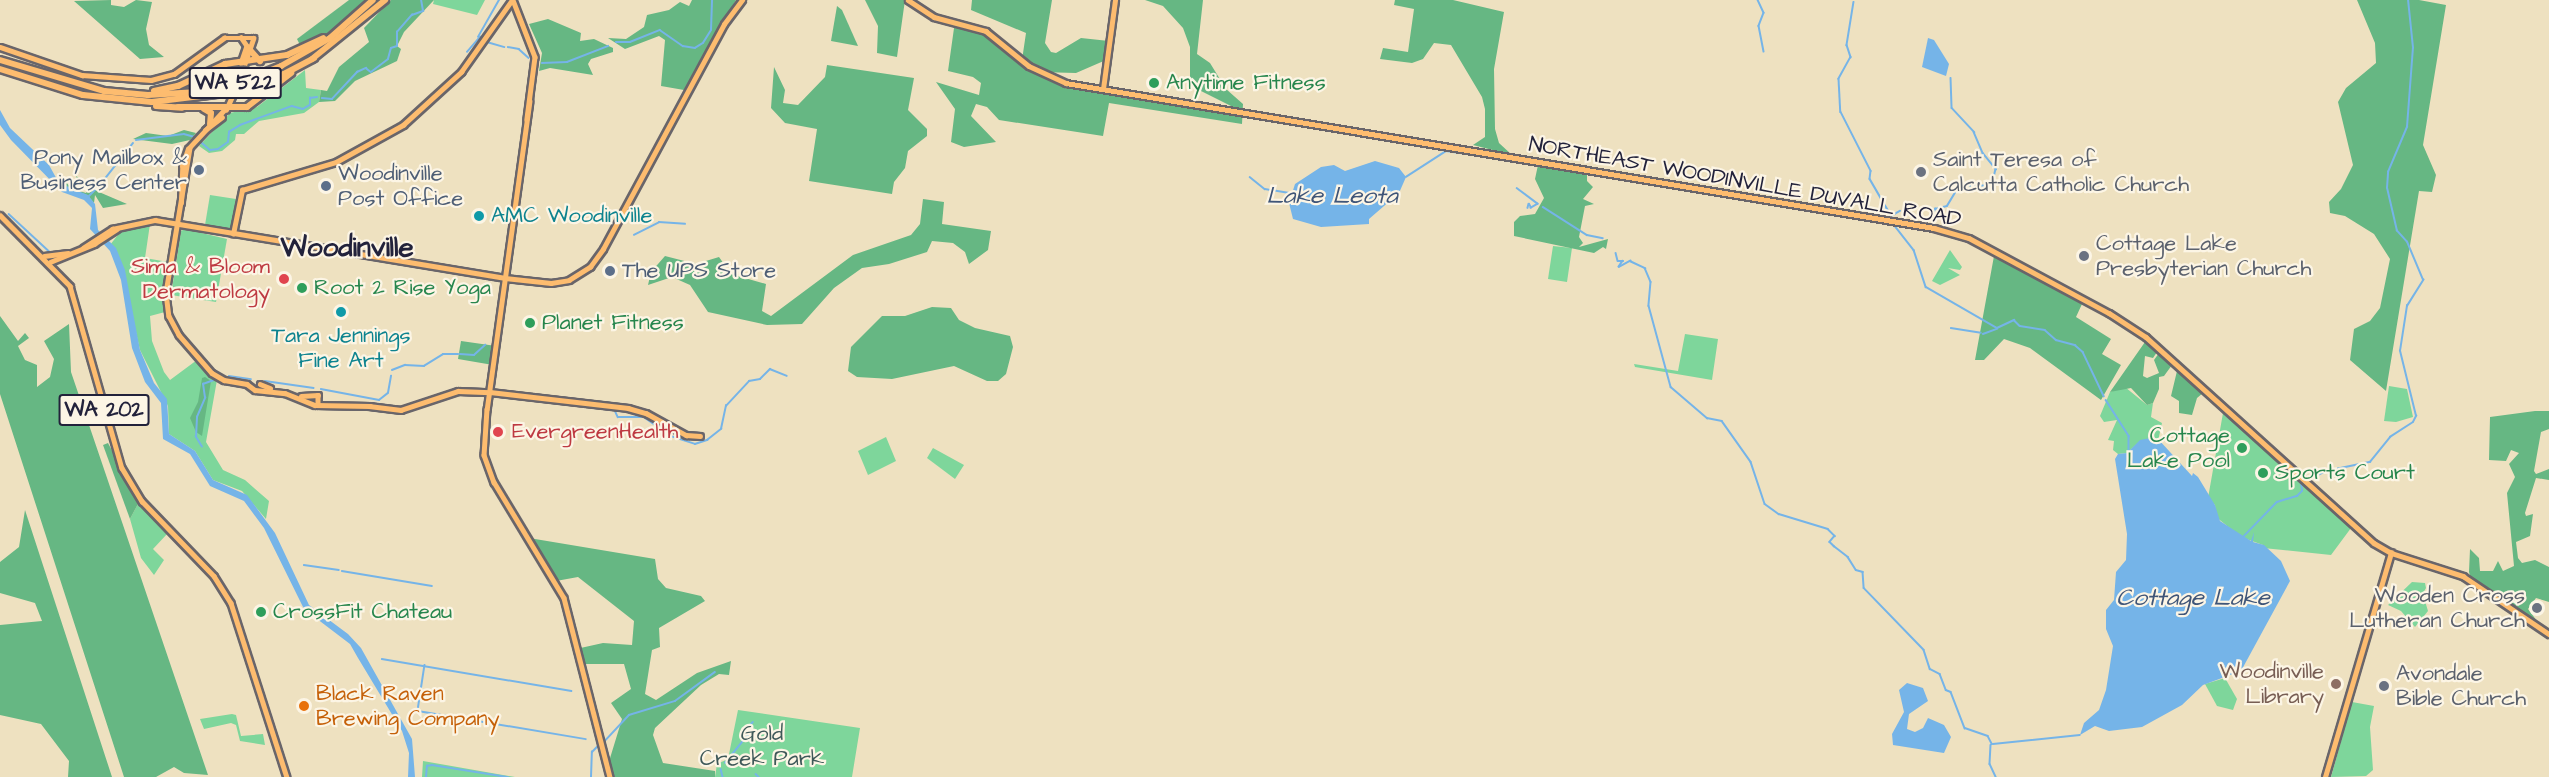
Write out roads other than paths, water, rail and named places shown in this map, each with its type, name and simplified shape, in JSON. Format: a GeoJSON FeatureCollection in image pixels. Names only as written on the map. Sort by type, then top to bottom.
{"type":"FeatureCollection","features":[{"type":"Feature","properties":{"kind":"highway","name":"WA 522"},"geometry":{"type":"LineString","coordinates":[[0,60],[82,87],[110,91],[174,94],[244,81],[306,53],[347,25],[373,0]]}},
{"type":"Feature","properties":{"kind":"highway","name":"WA 522"},"geometry":{"type":"LineString","coordinates":[[0,69],[83,95],[129,102],[191,100],[233,92],[284,74],[314,58],[385,0]]}},
{"type":"Feature","properties":{"kind":"highway"},"geometry":{"type":"LineString","coordinates":[[110,91],[168,89],[222,66],[264,61],[303,49],[347,25]]}},
{"type":"Feature","properties":{"kind":"highway"},"geometry":{"type":"LineString","coordinates":[[250,50],[255,59],[264,61]]}},
{"type":"Feature","properties":{"kind":"highway"},"geometry":{"type":"LineString","coordinates":[[178,107],[226,108],[254,104],[314,58]]}},
{"type":"Feature","properties":{"kind":"highway"},"geometry":{"type":"LineString","coordinates":[[129,102],[208,109],[212,115],[210,124]]}},
{"type":"Feature","properties":{"kind":"main road"},"geometry":{"type":"LineString","coordinates":[[512,0],[535,57],[489,392],[484,455],[494,482],[564,598],[610,777]]}},
{"type":"Feature","properties":{"kind":"main road"},"geometry":{"type":"LineString","coordinates":[[233,234],[242,190],[336,162],[403,125],[461,72],[512,0]]}},
{"type":"Feature","properties":{"kind":"main road"},"geometry":{"type":"LineString","coordinates":[[0,215],[50,262],[83,248],[118,227],[143,220],[506,278],[565,281],[595,262],[724,24],[742,0]]}},
{"type":"Feature","properties":{"kind":"main road","name":"NORTHEAST WOODINVILLE DUVALL ROAD"},"geometry":{"type":"LineString","coordinates":[[908,0],[933,17],[986,31],[1029,66],[1052,78],[1102,89],[1923,226],[1962,236],[2109,313],[2146,337],[2365,536],[2391,553],[2463,576],[2549,634]]}},
{"type":"Feature","properties":{"kind":"main road"},"geometry":{"type":"LineString","coordinates":[[1102,89],[1115,0]]}},
{"type":"Feature","properties":{"kind":"main road"},"geometry":{"type":"LineString","coordinates":[[232,36],[247,43],[243,65]]}},
{"type":"Feature","properties":{"kind":"main road"},"geometry":{"type":"LineString","coordinates":[[0,47],[82,75],[151,80],[174,74],[212,45],[232,36],[254,38],[226,108],[199,135],[190,148],[166,293],[168,311],[179,334],[212,371],[224,380],[319,401],[401,410],[458,392],[489,392],[628,408],[646,413],[686,435],[700,436]]}},
{"type":"Feature","properties":{"kind":"main road"},"geometry":{"type":"LineString","coordinates":[[205,130],[226,108]]}},
{"type":"Feature","properties":{"kind":"main road"},"geometry":{"type":"LineString","coordinates":[[43,256],[70,253]]}},
{"type":"Feature","properties":{"kind":"main road","name":"WA 202"},"geometry":{"type":"LineString","coordinates":[[50,262],[67,282],[78,303],[110,438],[122,468],[142,501],[214,576],[231,603],[287,777]]}},
{"type":"Feature","properties":{"kind":"main road"},"geometry":{"type":"LineString","coordinates":[[310,398],[319,401]]}},
{"type":"Feature","properties":{"kind":"main road"},"geometry":{"type":"LineString","coordinates":[[2325,777],[2391,553]]}},
{"type":"Feature","properties":{"kind":"water"},"geometry":{"type":"Polygon","coordinates":[[[1928,38],[1934,40],[1949,64],[1946,76],[1922,67],[1928,38]]]}},
{"type":"Feature","properties":{"kind":"water"},"geometry":{"type":"Polygon","coordinates":[[[0,110],[10,128],[49,165],[59,183],[88,195],[95,204],[98,230],[116,248],[125,270],[140,350],[154,383],[167,399],[169,434],[195,451],[213,480],[247,495],[275,533],[309,605],[348,634],[361,648],[412,739],[415,777],[408,777],[409,753],[402,731],[350,644],[304,609],[264,528],[244,501],[210,486],[190,454],[163,439],[161,403],[145,382],[132,348],[121,280],[110,251],[90,229],[92,208],[84,200],[62,192],[11,140],[0,125],[0,110]]]}},
{"type":"Feature","properties":{"kind":"water","name":"Lake Leota"},"geometry":{"type":"Polygon","coordinates":[[[1375,161],[1399,168],[1406,177],[1399,193],[1369,219],[1369,224],[1321,227],[1293,219],[1289,203],[1295,184],[1321,167],[1334,165],[1345,171],[1375,161]]]}},
{"type":"Feature","properties":{"kind":"water","name":"Cottage Lake"},"geometry":{"type":"Polygon","coordinates":[[[2150,438],[2159,440],[2192,476],[2193,473],[2198,477],[2215,505],[2220,521],[2251,541],[2254,532],[2253,542],[2264,545],[2281,561],[2290,581],[2241,671],[2203,685],[2182,705],[2142,727],[2109,731],[2095,726],[2080,735],[2084,723],[2099,710],[2106,690],[2113,646],[2106,629],[2106,610],[2114,600],[2116,572],[2126,560],[2127,534],[2115,459],[2118,454],[2127,453],[2140,440],[2150,438]]]}},
{"type":"Feature","properties":{"kind":"water"},"geometry":{"type":"Polygon","coordinates":[[[1907,683],[1923,688],[1928,701],[1909,714],[1907,729],[1915,732],[1923,728],[1928,718],[1944,725],[1951,737],[1944,753],[1893,745],[1892,734],[1904,712],[1899,690],[1907,683]]]}},
{"type":"Feature","properties":{"kind":"waterway"},"geometry":{"type":"LineString","coordinates":[[322,98],[332,99],[357,72],[366,68],[371,72],[388,59],[391,48],[397,46],[397,32],[412,15],[423,11],[421,0]]}},
{"type":"Feature","properties":{"kind":"waterway"},"geometry":{"type":"LineString","coordinates":[[478,37],[499,0]]}},
{"type":"Feature","properties":{"kind":"waterway"},"geometry":{"type":"LineString","coordinates":[[616,42],[630,42],[660,30],[683,46],[695,48],[703,43],[711,30],[712,0]]}},
{"type":"Feature","properties":{"kind":"waterway"},"geometry":{"type":"LineString","coordinates":[[1758,0],[1764,13],[1759,26],[1764,52]]}},
{"type":"Feature","properties":{"kind":"waterway"},"geometry":{"type":"LineString","coordinates":[[2309,479],[2326,471],[2370,462],[2390,437],[2413,422],[2416,416],[2400,351],[2407,306],[2423,280],[2407,242],[2397,231],[2387,188],[2388,172],[2407,127],[2413,48],[2408,0]]}},
{"type":"Feature","properties":{"kind":"waterway"},"geometry":{"type":"LineString","coordinates":[[1854,2],[1847,45],[1851,57],[1839,79],[1841,112],[1871,171],[1870,179],[1892,217]]}},
{"type":"Feature","properties":{"kind":"waterway"},"geometry":{"type":"LineString","coordinates":[[467,52],[480,37]]}},
{"type":"Feature","properties":{"kind":"waterway"},"geometry":{"type":"LineString","coordinates":[[487,42],[504,47]]}},
{"type":"Feature","properties":{"kind":"waterway"},"geometry":{"type":"LineString","coordinates":[[542,63],[567,62],[608,46]]}},
{"type":"Feature","properties":{"kind":"waterway"},"geometry":{"type":"LineString","coordinates":[[508,47],[519,49],[529,58]]}},
{"type":"Feature","properties":{"kind":"waterway"},"geometry":{"type":"LineString","coordinates":[[1951,78],[1952,108],[1974,132],[1983,153],[1996,169],[1992,186],[1970,186]]}},
{"type":"Feature","properties":{"kind":"waterway"},"geometry":{"type":"LineString","coordinates":[[199,140],[210,150],[218,149],[228,142],[229,132],[240,125],[292,106],[303,109],[310,105],[310,98],[317,97]]}},
{"type":"Feature","properties":{"kind":"waterway"},"geometry":{"type":"LineString","coordinates":[[136,140],[184,134],[195,137]]}},
{"type":"Feature","properties":{"kind":"waterway"},"geometry":{"type":"LineString","coordinates":[[100,185],[133,143]]}},
{"type":"Feature","properties":{"kind":"waterway"},"geometry":{"type":"LineString","coordinates":[[1406,177],[1446,151],[1473,155]]}},
{"type":"Feature","properties":{"kind":"waterway"},"geometry":{"type":"LineString","coordinates":[[1250,177],[1265,189],[1291,193]]}},
{"type":"Feature","properties":{"kind":"waterway"},"geometry":{"type":"LineString","coordinates":[[1917,216],[1931,219],[1935,209],[1947,206],[1960,184]]}},
{"type":"Feature","properties":{"kind":"waterway"},"geometry":{"type":"LineString","coordinates":[[89,196],[97,188]]}},
{"type":"Feature","properties":{"kind":"waterway"},"geometry":{"type":"LineString","coordinates":[[1517,188],[1538,204],[1531,208],[1529,204],[1528,208]]}},
{"type":"Feature","properties":{"kind":"waterway"},"geometry":{"type":"LineString","coordinates":[[1543,207],[1587,235],[1603,238]]}},
{"type":"Feature","properties":{"kind":"waterway"},"geometry":{"type":"LineString","coordinates":[[1893,215],[1900,211]]}},
{"type":"Feature","properties":{"kind":"waterway"},"geometry":{"type":"LineString","coordinates":[[9,214],[51,253]]}},
{"type":"Feature","properties":{"kind":"waterway"},"geometry":{"type":"LineString","coordinates":[[634,235],[659,222],[685,224]]}},
{"type":"Feature","properties":{"kind":"waterway"},"geometry":{"type":"LineString","coordinates":[[1895,226],[1914,250],[1926,287],[1997,328],[2014,320],[2020,326],[2045,330],[2056,340],[2075,345],[2083,352],[2104,396]]}},
{"type":"Feature","properties":{"kind":"waterway"},"geometry":{"type":"LineString","coordinates":[[1616,253],[1618,261],[1623,261],[1619,267],[1630,261],[1645,268],[1651,282],[1649,306],[1671,387],[1707,418],[1722,421],[1751,462],[1765,504],[1779,514],[1828,529],[1835,536],[1830,542],[1848,557],[1856,570],[1863,572],[1864,588],[1924,650],[1930,669],[1940,674],[1946,690],[1951,692],[1965,728],[1988,736],[1992,744]]}},
{"type":"Feature","properties":{"kind":"waterway"},"geometry":{"type":"LineString","coordinates":[[1951,328],[1981,333]]}},
{"type":"Feature","properties":{"kind":"waterway"},"geometry":{"type":"LineString","coordinates":[[1983,334],[1997,329]]}},
{"type":"Feature","properties":{"kind":"waterway"},"geometry":{"type":"LineString","coordinates":[[460,354],[474,355],[485,345]]}},
{"type":"Feature","properties":{"kind":"waterway"},"geometry":{"type":"LineString","coordinates":[[392,370],[405,365],[424,366],[443,354],[458,354]]}},
{"type":"Feature","properties":{"kind":"waterway"},"geometry":{"type":"LineString","coordinates":[[614,408],[618,417],[644,417],[671,436],[695,444],[707,440],[721,429],[726,406],[749,381],[760,379],[770,369],[787,376]]}},
{"type":"Feature","properties":{"kind":"waterway"},"geometry":{"type":"LineString","coordinates":[[229,376],[251,379]]}},
{"type":"Feature","properties":{"kind":"waterway"},"geometry":{"type":"LineString","coordinates":[[321,389],[379,400],[388,393],[391,376]]}},
{"type":"Feature","properties":{"kind":"waterway"},"geometry":{"type":"LineString","coordinates":[[202,447],[196,437],[197,417],[205,398],[203,384],[214,380]]}},
{"type":"Feature","properties":{"kind":"waterway"},"geometry":{"type":"LineString","coordinates":[[265,381],[314,388]]}},
{"type":"Feature","properties":{"kind":"waterway"},"geometry":{"type":"LineString","coordinates":[[2106,400],[2129,436],[2129,451]]}},
{"type":"Feature","properties":{"kind":"waterway"},"geometry":{"type":"LineString","coordinates":[[2244,536],[2277,502],[2297,496],[2302,491],[2301,482]]}},
{"type":"Feature","properties":{"kind":"waterway"},"geometry":{"type":"LineString","coordinates":[[304,565],[339,570]]}},
{"type":"Feature","properties":{"kind":"waterway"},"geometry":{"type":"LineString","coordinates":[[342,571],[432,586]]}},
{"type":"Feature","properties":{"kind":"waterway"},"geometry":{"type":"LineString","coordinates":[[382,659],[571,691]]}},
{"type":"Feature","properties":{"kind":"waterway"},"geometry":{"type":"LineString","coordinates":[[425,665],[418,711],[586,739]]}},
{"type":"Feature","properties":{"kind":"waterway"},"geometry":{"type":"LineString","coordinates":[[603,743],[629,715],[675,701],[715,672]]}},
{"type":"Feature","properties":{"kind":"waterway"},"geometry":{"type":"LineString","coordinates":[[725,763],[748,735],[747,728],[753,722]]}},
{"type":"Feature","properties":{"kind":"waterway"},"geometry":{"type":"LineString","coordinates":[[749,735],[760,732]]}},
{"type":"Feature","properties":{"kind":"waterway"},"geometry":{"type":"LineString","coordinates":[[1993,744],[2080,735]]}},
{"type":"Feature","properties":{"kind":"waterway"},"geometry":{"type":"LineString","coordinates":[[591,777],[592,752],[599,745]]}},
{"type":"Feature","properties":{"kind":"waterway"},"geometry":{"type":"LineString","coordinates":[[1991,745],[1990,764],[1996,777]]}},
{"type":"Feature","properties":{"kind":"waterway"},"geometry":{"type":"LineString","coordinates":[[426,777],[427,766],[432,765],[508,777]]}},
{"type":"Feature","properties":{"kind":"waterway"},"geometry":{"type":"LineString","coordinates":[[721,769],[723,777]]}},
{"type":"Feature","properties":{"kind":"waterway"},"geometry":{"type":"LineString","coordinates":[[756,774],[759,777]]}},
{"type":"Feature","properties":{"kind":"place","name":"Anytime Fitness"},"geometry":{"type":"Point","coordinates":[1154,83]}},
{"type":"Feature","properties":{"kind":"place","name":"Pony Mailbox & Business Center"},"geometry":{"type":"Point","coordinates":[199,170]}},
{"type":"Feature","properties":{"kind":"place","name":"Saint Teresa of Calcutta Catholic Church"},"geometry":{"type":"Point","coordinates":[1921,172]}},
{"type":"Feature","properties":{"kind":"place","name":"Woodinville Post Office"},"geometry":{"type":"Point","coordinates":[326,186]}},
{"type":"Feature","properties":{"kind":"place","name":"AMC Woodinville"},"geometry":{"type":"Point","coordinates":[479,216]}},
{"type":"Feature","properties":{"kind":"place","name":"Cottage Lake Presbyterian Church"},"geometry":{"type":"Point","coordinates":[2084,256]}},
{"type":"Feature","properties":{"kind":"place","name":"The UPS Store"},"geometry":{"type":"Point","coordinates":[610,271]}},
{"type":"Feature","properties":{"kind":"place","name":"Sima & Bloom Dermatology"},"geometry":{"type":"Point","coordinates":[284,279]}},
{"type":"Feature","properties":{"kind":"place","name":"Root 2 Rise Yoga"},"geometry":{"type":"Point","coordinates":[302,288]}},
{"type":"Feature","properties":{"kind":"place","name":"Tara Jennings Fine Art"},"geometry":{"type":"Point","coordinates":[341,312]}},
{"type":"Feature","properties":{"kind":"place","name":"Planet Fitness"},"geometry":{"type":"Point","coordinates":[530,323]}},
{"type":"Feature","properties":{"kind":"place","name":"EvergreenHealth"},"geometry":{"type":"Point","coordinates":[498,432]}},
{"type":"Feature","properties":{"kind":"place","name":"Cottage Lake Pool"},"geometry":{"type":"Point","coordinates":[2242,448]}},
{"type":"Feature","properties":{"kind":"place","name":"Sports Court"},"geometry":{"type":"Point","coordinates":[2263,473]}},
{"type":"Feature","properties":{"kind":"place","name":"Wooden Cross Lutheran Church"},"geometry":{"type":"Point","coordinates":[2537,608]}},
{"type":"Feature","properties":{"kind":"place","name":"CrossFit Chateau"},"geometry":{"type":"Point","coordinates":[261,612]}},
{"type":"Feature","properties":{"kind":"place","name":"Woodinville Library"},"geometry":{"type":"Point","coordinates":[2336,684]}},
{"type":"Feature","properties":{"kind":"place","name":"Avondale Bible Church"},"geometry":{"type":"Point","coordinates":[2384,686]}},
{"type":"Feature","properties":{"kind":"place","name":"Black Raven Brewing Company"},"geometry":{"type":"Point","coordinates":[304,706]}},
{"type":"Feature","properties":{"kind":"district","name":"Woodinville"},"geometry":{"type":"Point","coordinates":[347,248]}},
{"type":"Feature","properties":{"kind":"park label","name":"Gold Creek Park"},"geometry":{"type":"Point","coordinates":[762,746]}}]}
